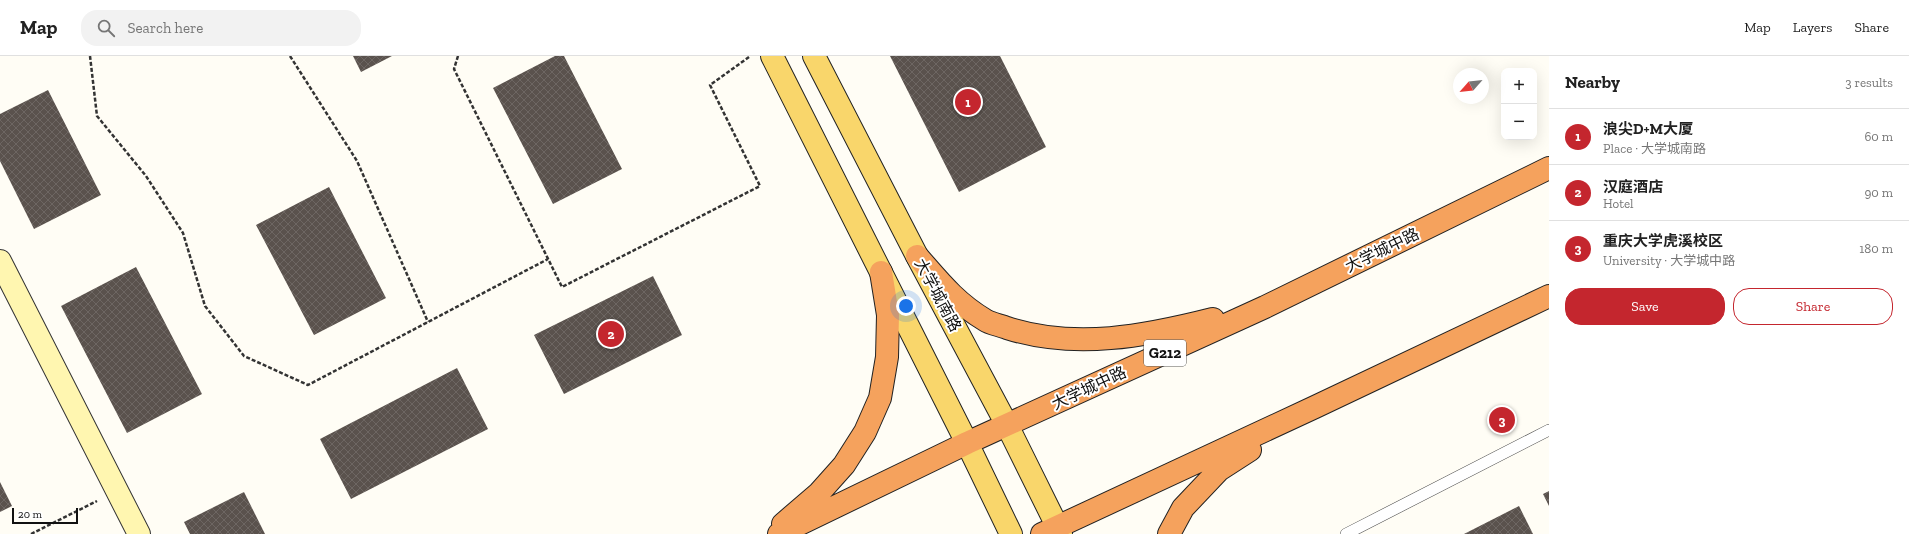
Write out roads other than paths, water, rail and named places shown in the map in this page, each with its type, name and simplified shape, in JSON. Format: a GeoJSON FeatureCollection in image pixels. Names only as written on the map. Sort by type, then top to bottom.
{"type":"FeatureCollection","features":[{"type":"Feature","properties":{"kind":"highway","name":"大学城中路"},"geometry":{"type":"LineString","coordinates":[[779,534],[967,443],[1265,307],[1549,168]]}},
{"type":"Feature","properties":{"kind":"highway"},"geometry":{"type":"LineString","coordinates":[[917,256],[949,294],[986,320],[1025,334],[1069,339],[1118,338],[1164,332],[1265,307]]}},
{"type":"Feature","properties":{"kind":"highway"},"geometry":{"type":"LineString","coordinates":[[771,534],[819,493],[844,465],[865,432],[880,398],[887,357],[888,315],[881,272]]}},
{"type":"Feature","properties":{"kind":"highway"},"geometry":{"type":"LineString","coordinates":[[1054,532],[1549,296]]}},
{"type":"Feature","properties":{"kind":"highway"},"geometry":{"type":"LineString","coordinates":[[1169,534],[1183,508],[1219,470],[1315,407]]}},
{"type":"Feature","properties":{"kind":"main road"},"geometry":{"type":"LineString","coordinates":[[772,56],[967,443],[1011,534]]}},
{"type":"Feature","properties":{"kind":"main road","name":"大学城南路"},"geometry":{"type":"LineString","coordinates":[[814,56],[917,256],[1007,425],[1054,532]]}},
{"type":"Feature","properties":{"kind":"street"},"geometry":{"type":"LineString","coordinates":[[0,261],[138,534]]}},
{"type":"Feature","properties":{"kind":"lane"},"geometry":{"type":"LineString","coordinates":[[1346,534],[1549,430]]}},
{"type":"Feature","properties":{"kind":"place","name":"浪尖D+M大厦"},"geometry":{"type":"Point","coordinates":[968,102]}},
{"type":"Feature","properties":{"kind":"place","name":"汉庭酒店"},"geometry":{"type":"Point","coordinates":[611,334]}},
{"type":"Feature","properties":{"kind":"place","name":"重庆大学虎溪校区"},"geometry":{"type":"Point","coordinates":[1502,420]}}]}
